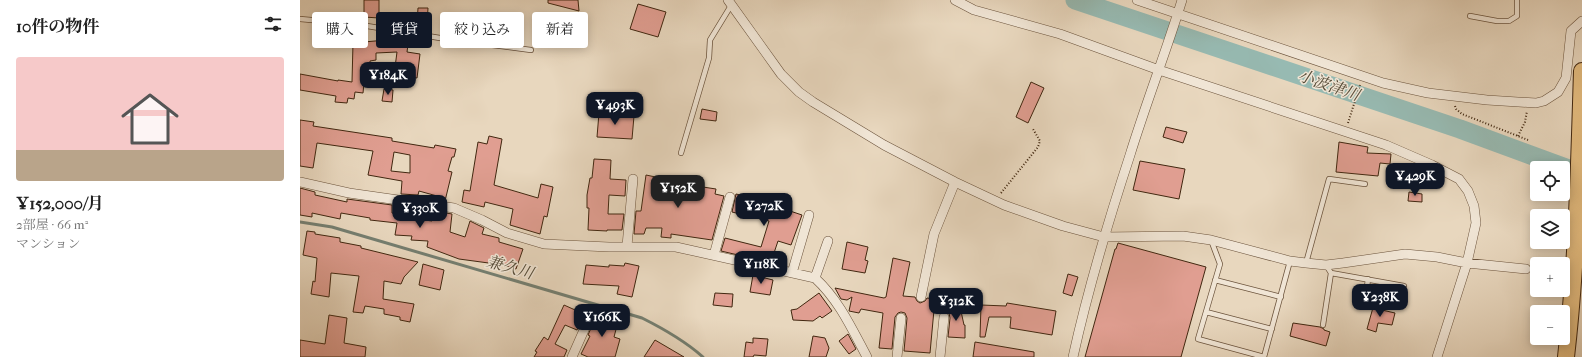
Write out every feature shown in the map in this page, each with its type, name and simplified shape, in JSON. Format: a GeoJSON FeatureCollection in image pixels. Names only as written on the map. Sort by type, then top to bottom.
{"type":"FeatureCollection","features":[{"type":"Feature","properties":{"kind":"highway"},"geometry":{"type":"LineString","coordinates":[[1566,357],[1572,296],[1578,202],[1582,71]]}},
{"type":"Feature","properties":{"kind":"street"},"geometry":{"type":"LineString","coordinates":[[955,0],[974,10],[1060,34],[1159,70],[1386,145],[1432,165],[1459,179],[1468,191],[1474,206],[1476,223],[1467,263],[1437,357]]}},
{"type":"Feature","properties":{"kind":"street"},"geometry":{"type":"LineString","coordinates":[[1137,0],[1176,18],[1382,83],[1428,93],[1488,100],[1536,102],[1551,98],[1558,92],[1566,78],[1571,31],[1582,21]]}},
{"type":"Feature","properties":{"kind":"street"},"geometry":{"type":"LineString","coordinates":[[1073,357],[1104,237],[1130,154],[1182,0]]}},
{"type":"Feature","properties":{"kind":"street"},"geometry":{"type":"LineString","coordinates":[[730,2],[781,74],[799,92],[813,102],[884,145],[955,182],[1004,204],[1049,221],[1104,237],[1183,236],[1211,240],[1290,261],[1306,263],[1326,265],[1405,254],[1437,256],[1467,263],[1526,269]]}},
{"type":"Feature","properties":{"kind":"street"},"geometry":{"type":"LineString","coordinates":[[627,246],[633,179]]}},
{"type":"Feature","properties":{"kind":"street"},"geometry":{"type":"LineString","coordinates":[[300,182],[350,194],[454,208],[507,233],[544,244],[676,247],[815,278],[824,286],[845,314],[867,357]]}},
{"type":"Feature","properties":{"kind":"street"},"geometry":{"type":"LineString","coordinates":[[921,297],[934,234],[955,182]]}},
{"type":"Feature","properties":{"kind":"street"},"geometry":{"type":"LineString","coordinates":[[714,255],[730,197]]}},
{"type":"Feature","properties":{"kind":"street"},"geometry":{"type":"LineString","coordinates":[[792,272],[809,216]]}},
{"type":"Feature","properties":{"kind":"street"},"geometry":{"type":"LineString","coordinates":[[815,278],[828,241]]}},
{"type":"Feature","properties":{"kind":"street"},"geometry":{"type":"LineString","coordinates":[[572,357],[592,312]]}},
{"type":"Feature","properties":{"kind":"street"},"geometry":{"type":"LineString","coordinates":[[940,357],[944,317]]}},
{"type":"Feature","properties":{"kind":"street"},"geometry":{"type":"LineString","coordinates":[[897,357],[901,318]]}},
{"type":"Feature","properties":{"kind":"lane"},"geometry":{"type":"LineString","coordinates":[[1470,16],[1497,21],[1509,21],[1517,16],[1517,0]]}},
{"type":"Feature","properties":{"kind":"lane"},"geometry":{"type":"LineString","coordinates":[[680,154],[709,58],[710,40],[730,2]]}},
{"type":"Feature","properties":{"kind":"lane"},"geometry":{"type":"LineString","coordinates":[[300,19],[355,24],[452,40],[531,50]]}},
{"type":"Feature","properties":{"kind":"lane"},"geometry":{"type":"LineString","coordinates":[[1306,263],[1329,179],[1365,184]]}},
{"type":"Feature","properties":{"kind":"lane"},"geometry":{"type":"LineString","coordinates":[[1211,240],[1220,264],[1198,339],[1264,357],[1290,261]]}},
{"type":"Feature","properties":{"kind":"lane"},"geometry":{"type":"LineString","coordinates":[[1323,325],[1331,274],[1326,265]]}},
{"type":"Feature","properties":{"kind":"lane"},"geometry":{"type":"LineString","coordinates":[[1331,274],[1404,286]]}},
{"type":"Feature","properties":{"kind":"lane"},"geometry":{"type":"LineString","coordinates":[[1365,302],[1368,279]]}},
{"type":"Feature","properties":{"kind":"lane"},"geometry":{"type":"LineString","coordinates":[[1215,280],[1281,297]]}},
{"type":"Feature","properties":{"kind":"lane"},"geometry":{"type":"LineString","coordinates":[[1206,312],[1272,329]]}},
{"type":"Feature","properties":{"kind":"path"},"geometry":{"type":"LineString","coordinates":[[1348,125],[1361,82]]}},
{"type":"Feature","properties":{"kind":"path"},"geometry":{"type":"LineString","coordinates":[[1457,97],[1455,104],[1456,109],[1462,114],[1528,140]]}},
{"type":"Feature","properties":{"kind":"path"},"geometry":{"type":"LineString","coordinates":[[1518,136],[1525,122]]}},
{"type":"Feature","properties":{"kind":"path"},"geometry":{"type":"LineString","coordinates":[[995,200],[1038,147],[1040,141],[1033,129]]}},
{"type":"Feature","properties":{"kind":"building"},"geometry":{"type":"Polygon","coordinates":[[[364,0],[379,0],[379,12],[376,12],[376,18],[368,17],[368,12],[364,12],[364,0]]]}},
{"type":"Feature","properties":{"kind":"building"},"geometry":{"type":"Polygon","coordinates":[[[548,0],[578,0],[579,11],[548,3],[548,0]]]}},
{"type":"Feature","properties":{"kind":"building"},"geometry":{"type":"Polygon","coordinates":[[[638,4],[666,12],[658,37],[630,29],[638,4]]]}},
{"type":"Feature","properties":{"kind":"building"},"geometry":{"type":"Polygon","coordinates":[[[418,8],[428,8],[428,12],[418,12],[418,8]]]}},
{"type":"Feature","properties":{"kind":"building"},"geometry":{"type":"Polygon","coordinates":[[[376,41],[376,48],[408,48],[407,52],[420,54],[417,78],[394,75],[397,52],[376,53],[376,60],[370,61],[370,73],[365,73],[363,93],[355,92],[354,99],[348,98],[347,103],[335,102],[336,96],[300,90],[300,74],[352,82],[353,48],[368,48],[368,42],[376,41]]]}},
{"type":"Feature","properties":{"kind":"building"},"geometry":{"type":"Polygon","coordinates":[[[1031,82],[1044,88],[1028,123],[1016,117],[1031,82]]]}},
{"type":"Feature","properties":{"kind":"building"},"geometry":{"type":"Polygon","coordinates":[[[384,89],[393,90],[392,102],[382,101],[384,89]]]}},
{"type":"Feature","properties":{"kind":"building"},"geometry":{"type":"Polygon","coordinates":[[[702,109],[717,112],[716,121],[700,119],[702,109]]]}},
{"type":"Feature","properties":{"kind":"building"},"geometry":{"type":"Polygon","coordinates":[[[599,113],[634,116],[632,139],[597,137],[599,113]]]}},
{"type":"Feature","properties":{"kind":"building"},"geometry":{"type":"Polygon","coordinates":[[[300,120],[314,122],[313,126],[392,138],[392,141],[434,148],[435,145],[456,149],[448,171],[452,172],[445,201],[436,199],[437,196],[419,191],[418,195],[401,194],[402,181],[368,175],[373,151],[317,143],[313,168],[300,166],[300,120]],[[394,152],[391,171],[410,173],[410,155],[394,152]]]}},
{"type":"Feature","properties":{"kind":"building"},"geometry":{"type":"Polygon","coordinates":[[[1166,127],[1187,132],[1183,143],[1163,137],[1166,127]]]}},
{"type":"Feature","properties":{"kind":"building"},"geometry":{"type":"Polygon","coordinates":[[[489,136],[502,139],[494,185],[538,198],[541,184],[553,187],[547,217],[544,216],[540,234],[510,225],[513,209],[485,202],[484,207],[462,202],[464,190],[470,191],[478,142],[487,144],[489,136]]]}},
{"type":"Feature","properties":{"kind":"building"},"geometry":{"type":"Polygon","coordinates":[[[1339,142],[1368,147],[1367,153],[1391,154],[1390,164],[1380,163],[1378,176],[1336,172],[1339,142]]]}},
{"type":"Feature","properties":{"kind":"building"},"geometry":{"type":"Polygon","coordinates":[[[594,159],[611,160],[610,179],[626,180],[625,196],[609,195],[608,214],[624,214],[622,230],[588,230],[589,208],[587,208],[587,195],[590,178],[592,178],[594,159]]]}},
{"type":"Feature","properties":{"kind":"building"},"geometry":{"type":"Polygon","coordinates":[[[1140,161],[1185,169],[1179,199],[1133,190],[1140,161]]]}},
{"type":"Feature","properties":{"kind":"building"},"geometry":{"type":"Polygon","coordinates":[[[646,175],[670,180],[670,182],[716,189],[715,194],[724,196],[712,240],[671,234],[671,238],[661,237],[662,228],[646,228],[644,234],[634,234],[636,211],[641,211],[646,175]]]}},
{"type":"Feature","properties":{"kind":"building"},"geometry":{"type":"Polygon","coordinates":[[[300,188],[315,192],[315,195],[347,202],[347,199],[392,205],[392,213],[411,215],[410,218],[432,221],[434,211],[452,214],[450,232],[465,237],[470,221],[484,228],[482,234],[499,238],[499,242],[523,249],[516,269],[496,263],[459,259],[427,247],[428,241],[411,240],[412,236],[395,235],[397,223],[370,220],[370,218],[341,213],[340,219],[312,213],[312,217],[300,215],[300,188]]]}},
{"type":"Feature","properties":{"kind":"building"},"geometry":{"type":"Polygon","coordinates":[[[1409,192],[1422,194],[1422,202],[1408,201],[1409,192]]]}},
{"type":"Feature","properties":{"kind":"building"},"geometry":{"type":"Polygon","coordinates":[[[736,194],[779,204],[778,207],[802,215],[791,245],[778,241],[772,259],[756,253],[755,259],[721,251],[725,238],[761,247],[769,221],[732,212],[736,194]]]}},
{"type":"Feature","properties":{"kind":"building"},"geometry":{"type":"Polygon","coordinates":[[[307,231],[315,232],[315,234],[340,238],[340,242],[361,246],[361,248],[418,262],[404,277],[401,284],[384,281],[383,299],[414,304],[410,322],[400,320],[400,317],[384,314],[384,309],[365,306],[363,313],[353,312],[359,276],[331,273],[329,297],[311,294],[313,281],[315,282],[317,258],[303,255],[307,231]]]}},
{"type":"Feature","properties":{"kind":"building"},"geometry":{"type":"Polygon","coordinates":[[[847,242],[868,247],[865,260],[868,261],[865,273],[842,269],[847,242]]]}},
{"type":"Feature","properties":{"kind":"building"},"geometry":{"type":"Polygon","coordinates":[[[1118,243],[1206,267],[1181,357],[1085,357],[1115,249],[1118,243]]]}},
{"type":"Feature","properties":{"kind":"building"},"geometry":{"type":"Polygon","coordinates":[[[893,258],[910,262],[903,296],[915,297],[920,303],[925,301],[927,298],[935,299],[930,353],[904,351],[907,318],[905,313],[901,312],[895,317],[892,349],[879,348],[883,313],[861,309],[859,313],[849,311],[852,297],[847,300],[841,299],[835,288],[884,298],[886,297],[893,258]]]}},
{"type":"Feature","properties":{"kind":"building"},"geometry":{"type":"Polygon","coordinates":[[[625,263],[639,266],[632,297],[617,294],[619,286],[583,284],[586,265],[609,267],[609,265],[624,266],[625,263]]]}},
{"type":"Feature","properties":{"kind":"building"},"geometry":{"type":"Polygon","coordinates":[[[423,264],[444,270],[440,290],[419,285],[423,264]]]}},
{"type":"Feature","properties":{"kind":"building"},"geometry":{"type":"Polygon","coordinates":[[[1068,274],[1078,277],[1072,296],[1063,293],[1068,274]]]}},
{"type":"Feature","properties":{"kind":"building"},"geometry":{"type":"Polygon","coordinates":[[[753,275],[773,280],[770,295],[750,292],[753,275]]]}},
{"type":"Feature","properties":{"kind":"building"},"geometry":{"type":"Polygon","coordinates":[[[715,293],[733,294],[732,307],[713,305],[715,293]]]}},
{"type":"Feature","properties":{"kind":"building"},"geometry":{"type":"Polygon","coordinates":[[[819,293],[832,311],[822,318],[820,316],[813,321],[793,320],[791,310],[797,309],[819,293]]]}},
{"type":"Feature","properties":{"kind":"building"},"geometry":{"type":"Polygon","coordinates":[[[959,302],[965,325],[965,338],[948,337],[950,318],[949,304],[959,302]]]}},
{"type":"Feature","properties":{"kind":"building"},"geometry":{"type":"Polygon","coordinates":[[[1007,303],[1056,311],[1052,335],[1010,328],[1011,317],[989,317],[985,337],[980,337],[981,305],[1006,306],[1007,303]]]}},
{"type":"Feature","properties":{"kind":"building"},"geometry":{"type":"Polygon","coordinates":[[[1374,304],[1383,306],[1382,310],[1395,313],[1392,325],[1378,323],[1376,332],[1367,329],[1374,304]]]}},
{"type":"Feature","properties":{"kind":"building"},"geometry":{"type":"Polygon","coordinates":[[[564,305],[584,314],[577,330],[565,325],[555,344],[567,350],[564,357],[534,357],[537,352],[535,351],[544,337],[548,340],[564,305]]]}},
{"type":"Feature","properties":{"kind":"building"},"geometry":{"type":"Polygon","coordinates":[[[598,314],[619,318],[614,337],[620,339],[615,357],[588,357],[581,354],[590,336],[588,335],[595,319],[597,320],[598,314]]]}},
{"type":"Feature","properties":{"kind":"building"},"geometry":{"type":"Polygon","coordinates":[[[329,315],[347,318],[344,343],[366,347],[365,357],[300,357],[300,340],[325,344],[329,315]]]}},
{"type":"Feature","properties":{"kind":"building"},"geometry":{"type":"Polygon","coordinates":[[[1293,323],[1320,327],[1330,332],[1326,346],[1290,336],[1293,323]]]}},
{"type":"Feature","properties":{"kind":"building"},"geometry":{"type":"Polygon","coordinates":[[[848,334],[856,349],[849,354],[839,341],[848,334]]]}},
{"type":"Feature","properties":{"kind":"building"},"geometry":{"type":"Polygon","coordinates":[[[813,336],[825,338],[829,348],[826,357],[809,357],[813,336]]]}},
{"type":"Feature","properties":{"kind":"building"},"geometry":{"type":"Polygon","coordinates":[[[753,338],[768,339],[766,356],[754,355],[753,357],[744,357],[746,342],[753,343],[753,338]]]}},
{"type":"Feature","properties":{"kind":"building"},"geometry":{"type":"Polygon","coordinates":[[[655,340],[684,357],[644,357],[655,340]]]}},
{"type":"Feature","properties":{"kind":"building"},"geometry":{"type":"Polygon","coordinates":[[[975,342],[1034,352],[1034,357],[973,357],[975,342]]]}},
{"type":"Feature","properties":{"kind":"waterway","name":"小波津川"},"geometry":{"type":"LineString","coordinates":[[1075,0],[1460,129],[1582,174]]}},
{"type":"Feature","properties":{"kind":"waterway","name":"兼久川"},"geometry":{"type":"LineString","coordinates":[[300,222],[332,227],[642,318],[674,336],[703,357]]}}]}
